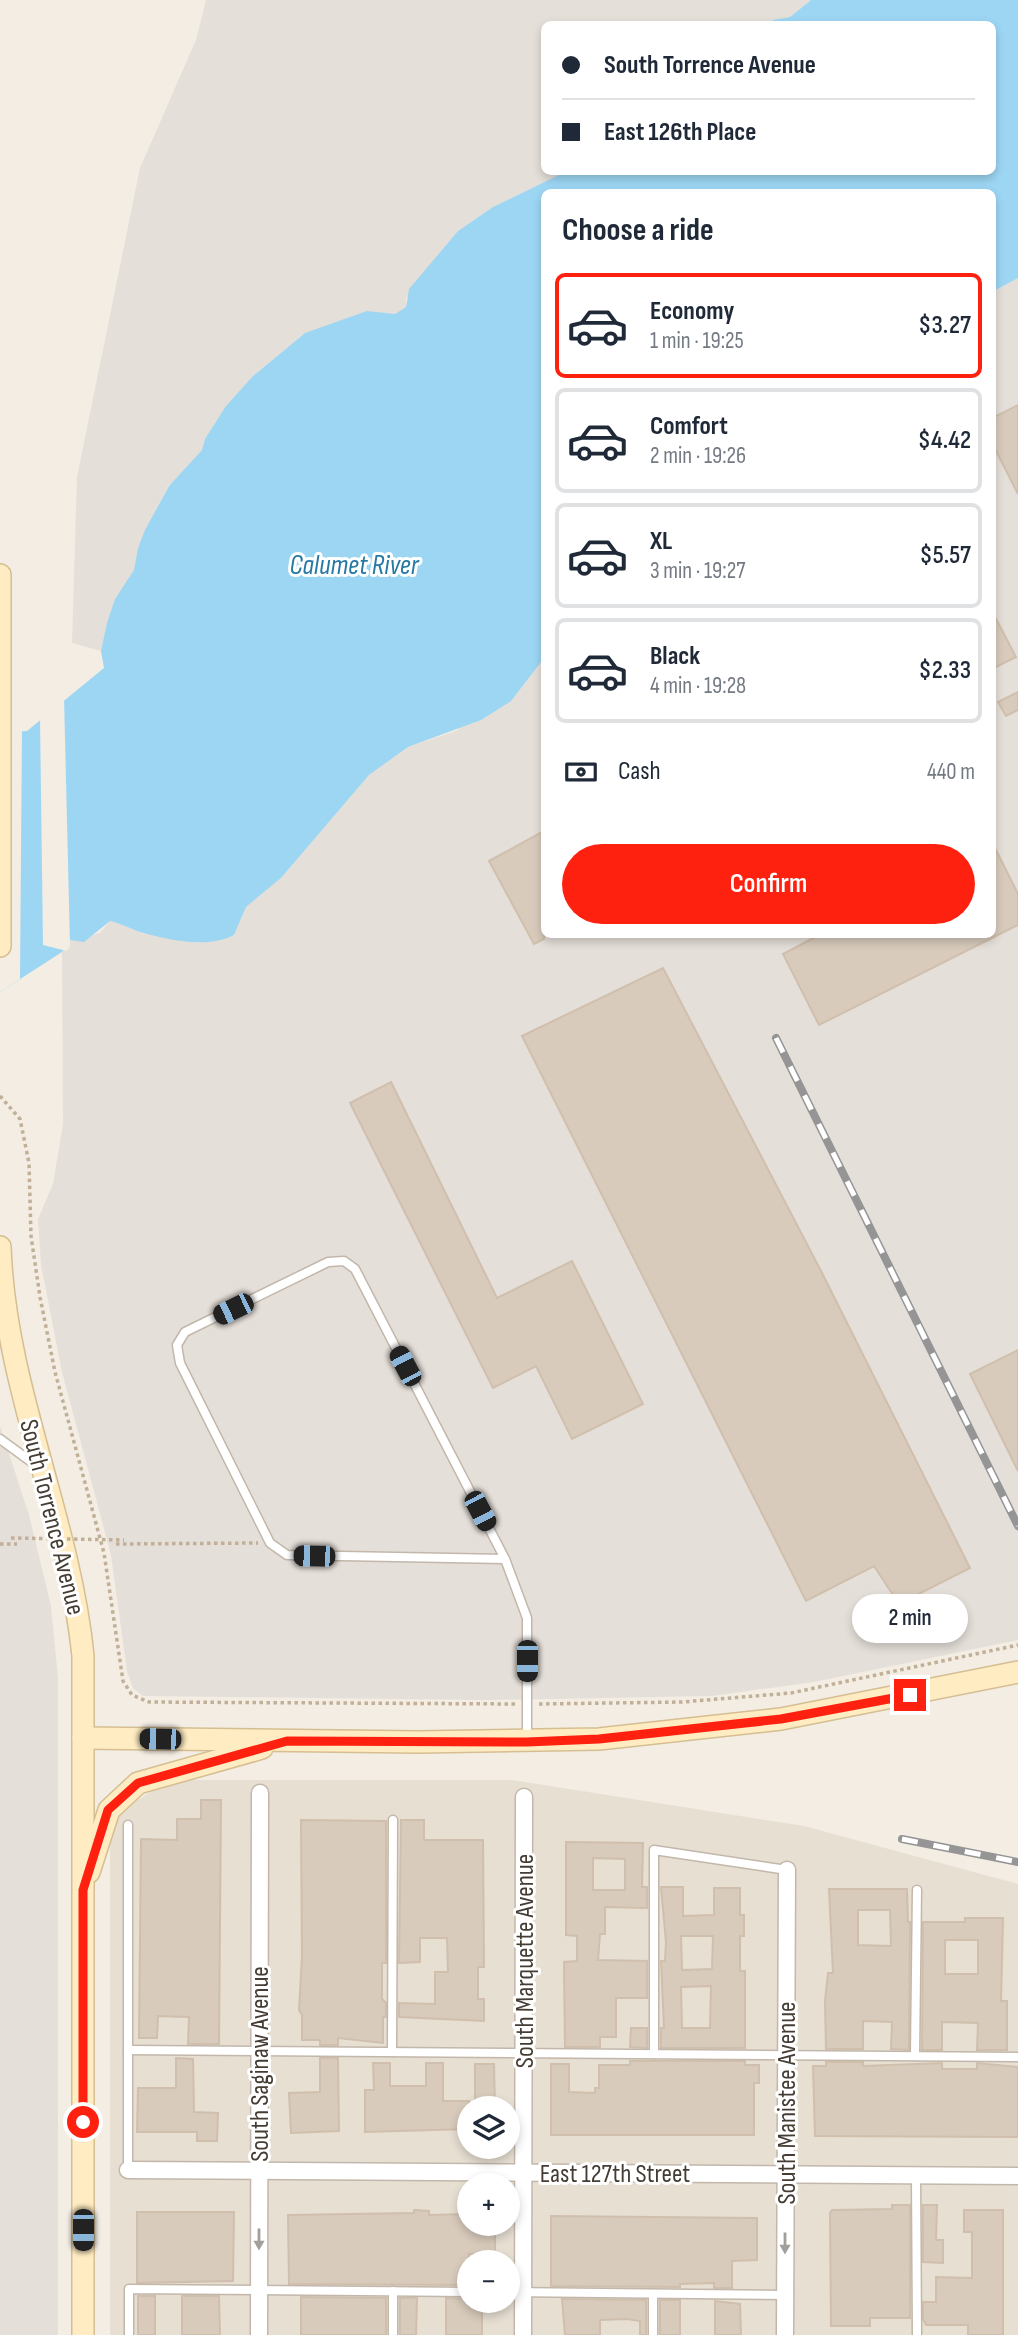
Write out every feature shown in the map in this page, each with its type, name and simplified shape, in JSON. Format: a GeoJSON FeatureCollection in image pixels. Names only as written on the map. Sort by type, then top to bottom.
{"type":"FeatureCollection","features":[{"type":"Feature","properties":{"kind":"main road"},"geometry":{"type":"LineString","coordinates":[[0,575],[0,946]]}},
{"type":"Feature","properties":{"kind":"main road","name":"South Torrence Avenue"},"geometry":{"type":"LineString","coordinates":[[0,1247],[1,1298],[21,1389],[45,1474],[79,1615],[83,1657],[83,2335]]}},
{"type":"Feature","properties":{"kind":"main road"},"geometry":{"type":"LineString","coordinates":[[83,1738],[527,1742],[599,1739],[781,1719],[1018,1672]]}},
{"type":"Feature","properties":{"kind":"main road"},"geometry":{"type":"LineString","coordinates":[[83,1890],[108,1810],[138,1783],[287,1741]]}},
{"type":"Feature","properties":{"kind":"street","name":"South Saginaw Avenue"},"geometry":{"type":"LineString","coordinates":[[259,2335],[260,1793]]}},
{"type":"Feature","properties":{"kind":"street","name":"South Marquette Avenue"},"geometry":{"type":"LineString","coordinates":[[518,2250],[523,2173],[524,1797]]}},
{"type":"Feature","properties":{"kind":"street","name":"South Manistee Avenue"},"geometry":{"type":"LineString","coordinates":[[785,2335],[787,1870]]}},
{"type":"Feature","properties":{"kind":"street","name":"East 127th Street"},"geometry":{"type":"LineString","coordinates":[[128,2170],[1018,2176]]}},
{"type":"Feature","properties":{"kind":"street","name":"South Marquette Avenue"},"geometry":{"type":"LineString","coordinates":[[519,2313],[523,2335]]}},
{"type":"Feature","properties":{"kind":"lane"},"geometry":{"type":"LineString","coordinates":[[505,1559],[287,1555],[270,1543],[180,1363],[177,1345],[185,1332],[328,1262],[344,1261],[355,1269],[505,1559],[527,1618],[527,1742]]}},
{"type":"Feature","properties":{"kind":"lane"},"geometry":{"type":"LineString","coordinates":[[0,1438],[45,1474]]}},
{"type":"Feature","properties":{"kind":"lane"},"geometry":{"type":"LineString","coordinates":[[392,2052],[393,1820]]}},
{"type":"Feature","properties":{"kind":"lane"},"geometry":{"type":"LineString","coordinates":[[128,1825],[128,2170]]}},
{"type":"Feature","properties":{"kind":"lane"},"geometry":{"type":"LineString","coordinates":[[654,2054],[654,1850],[787,1870]]}},
{"type":"Feature","properties":{"kind":"lane"},"geometry":{"type":"LineString","coordinates":[[915,2056],[917,1890]]}},
{"type":"Feature","properties":{"kind":"lane"},"geometry":{"type":"LineString","coordinates":[[128,2050],[1018,2057]]}},
{"type":"Feature","properties":{"kind":"lane"},"geometry":{"type":"LineString","coordinates":[[916,2176],[916,2335]]}},
{"type":"Feature","properties":{"kind":"lane"},"geometry":{"type":"LineString","coordinates":[[129,2335],[129,2289],[457,2292]]}},
{"type":"Feature","properties":{"kind":"lane"},"geometry":{"type":"LineString","coordinates":[[393,2291],[393,2335]]}},
{"type":"Feature","properties":{"kind":"lane"},"geometry":{"type":"LineString","coordinates":[[520,2292],[785,2294]]}},
{"type":"Feature","properties":{"kind":"lane"},"geometry":{"type":"LineString","coordinates":[[653,2294],[653,2335]]}},
{"type":"Feature","properties":{"kind":"path"},"geometry":{"type":"LineString","coordinates":[[0,1096],[20,1119],[29,1163],[31,1236],[47,1335],[104,1553],[123,1681],[132,1695],[149,1702],[682,1702],[791,1693],[1018,1645]]}},
{"type":"Feature","properties":{"kind":"path"},"geometry":{"type":"LineString","coordinates":[[11,1538],[124,1541]]}},
{"type":"Feature","properties":{"kind":"path"},"geometry":{"type":"LineString","coordinates":[[116,1544],[270,1543]]}},
{"type":"Feature","properties":{"kind":"path"},"geometry":{"type":"LineString","coordinates":[[0,1544],[17,1544]]}},
{"type":"Feature","properties":{"kind":"shaded area"},"geometry":{"type":"Polygon","coordinates":[[[206,0],[811,0],[790,17],[772,21],[541,21],[541,175],[559,175],[493,207],[458,231],[406,298],[406,307],[395,314],[305,333],[253,376],[205,439],[202,450],[190,467],[168,486],[138,548],[135,570],[115,599],[101,651],[72,643],[77,477],[140,168],[196,40],[206,0]]]}},
{"type":"Feature","properties":{"kind":"shaded area"},"geometry":{"type":"Polygon","coordinates":[[[1018,278],[1018,1640],[814,1682],[712,1696],[488,1700],[143,1696],[133,1688],[127,1671],[111,1555],[62,1372],[41,1265],[38,1219],[53,1184],[63,1124],[62,952],[70,940],[100,933],[110,921],[124,924],[144,934],[234,935],[246,907],[281,878],[369,775],[408,747],[456,731],[527,676],[541,661],[541,938],[996,938],[996,290],[1018,278]]]}},
{"type":"Feature","properties":{"kind":"shaded area"},"geometry":{"type":"Polygon","coordinates":[[[0,1426],[29,1515],[51,1606],[58,1678],[58,2335],[0,2335],[0,1426]]]}},
{"type":"Feature","properties":{"kind":"shaded area"},"geometry":{"type":"Polygon","coordinates":[[[170,1780],[512,1780],[804,1826],[1018,1884],[1018,2335],[110,2335],[110,1817],[170,1780]]]}},
{"type":"Feature","properties":{"kind":"water","name":"Calumet River"},"geometry":{"type":"Polygon","coordinates":[[[811,0],[1018,0],[1018,278],[996,290],[996,189],[541,189],[541,662],[511,701],[481,720],[408,747],[369,775],[281,878],[246,907],[234,935],[213,941],[180,941],[142,933],[110,921],[84,942],[70,940],[62,952],[0,992],[10,732],[27,731],[104,668],[101,651],[115,599],[134,570],[145,530],[169,486],[202,450],[205,439],[226,406],[253,376],[305,333],[367,311],[395,314],[406,307],[409,289],[458,231],[493,207],[559,175],[996,175],[996,21],[772,21],[790,17],[811,0]]]}},
{"type":"Feature","properties":{"kind":"pier"},"geometry":{"type":"Polygon","coordinates":[[[64,697],[70,946],[67,951],[43,945],[40,717],[64,697]]]}},
{"type":"Feature","properties":{"kind":"pier"},"geometry":{"type":"Polygon","coordinates":[[[22,728],[20,979],[0,992],[0,731],[22,728]]]}},
{"type":"Feature","properties":{"kind":"building"},"geometry":{"type":"Polygon","coordinates":[[[1018,405],[1018,494],[996,451],[996,416],[1018,405]]]}},
{"type":"Feature","properties":{"kind":"building"},"geometry":{"type":"Polygon","coordinates":[[[996,619],[1016,657],[996,667],[996,619]]]}},
{"type":"Feature","properties":{"kind":"building"},"geometry":{"type":"Polygon","coordinates":[[[1018,692],[1018,710],[1006,716],[998,702],[1018,692]]]}},
{"type":"Feature","properties":{"kind":"building"},"geometry":{"type":"Polygon","coordinates":[[[541,833],[541,938],[544,939],[534,944],[489,861],[541,833]]]}},
{"type":"Feature","properties":{"kind":"building"},"geometry":{"type":"Polygon","coordinates":[[[996,850],[1018,894],[1018,925],[996,936],[996,850]]]}},
{"type":"Feature","properties":{"kind":"building"},"geometry":{"type":"Polygon","coordinates":[[[813,938],[992,938],[819,1025],[783,954],[813,938]]]}},
{"type":"Feature","properties":{"kind":"building"},"geometry":{"type":"Polygon","coordinates":[[[663,968],[821,1271],[970,1568],[899,1604],[874,1566],[806,1601],[522,1036],[663,968]]]}},
{"type":"Feature","properties":{"kind":"building"},"geometry":{"type":"Polygon","coordinates":[[[391,1082],[497,1298],[572,1261],[643,1404],[572,1439],[536,1366],[493,1388],[350,1103],[391,1082]]]}},
{"type":"Feature","properties":{"kind":"building"},"geometry":{"type":"Polygon","coordinates":[[[1018,1350],[1018,1471],[970,1374],[1018,1350]]]}},
{"type":"Feature","properties":{"kind":"building"},"geometry":{"type":"Polygon","coordinates":[[[201,1800],[221,1800],[219,2044],[188,2044],[189,2017],[158,2016],[157,2038],[139,2038],[141,1839],[177,1840],[177,1819],[201,1819],[201,1800]]]}},
{"type":"Feature","properties":{"kind":"building"},"geometry":{"type":"Polygon","coordinates":[[[301,1820],[386,1821],[386,1963],[382,1963],[382,1999],[386,2003],[386,2017],[383,2017],[383,2043],[338,2038],[338,2045],[320,2045],[320,2040],[302,2040],[302,2015],[299,2010],[302,1956],[301,1820]]]}},
{"type":"Feature","properties":{"kind":"building"},"geometry":{"type":"Polygon","coordinates":[[[401,1820],[424,1820],[424,1840],[483,1840],[484,1967],[478,1967],[478,1999],[484,1999],[484,2021],[399,2017],[399,2003],[435,2004],[435,1972],[448,1972],[447,1938],[420,1938],[420,1962],[399,1963],[401,1820]]]}},
{"type":"Feature","properties":{"kind":"building"},"geometry":{"type":"Polygon","coordinates":[[[566,1842],[643,1843],[642,1887],[647,1887],[647,1908],[605,1907],[605,1934],[600,1934],[598,1960],[647,1961],[647,1998],[616,1998],[616,2037],[600,2037],[600,2047],[565,2047],[564,1962],[577,1961],[577,1936],[566,1935],[566,1842]],[[593,1858],[593,1890],[625,1890],[625,1859],[593,1858]]]}},
{"type":"Feature","properties":{"kind":"building"},"geometry":{"type":"Polygon","coordinates":[[[661,1887],[683,1887],[683,1916],[714,1915],[714,1888],[740,1888],[740,1915],[744,1915],[744,1936],[740,1936],[740,1971],[745,1971],[745,2048],[661,2048],[661,2028],[664,2028],[661,1961],[665,1961],[661,1887]],[[681,1936],[682,1970],[712,1969],[713,1936],[681,1936]],[[711,1986],[681,1987],[682,2028],[710,2028],[711,1986]]]}},
{"type":"Feature","properties":{"kind":"building"},"geometry":{"type":"Polygon","coordinates":[[[829,1889],[907,1889],[910,1922],[909,2050],[891,2049],[892,2022],[863,2021],[863,2049],[826,2049],[825,2001],[828,1973],[833,1973],[829,1889]],[[858,1910],[858,1945],[891,1946],[890,1910],[858,1910]]]}},
{"type":"Feature","properties":{"kind":"building"},"geometry":{"type":"Polygon","coordinates":[[[965,1918],[1003,1918],[1001,2001],[1007,2001],[1007,2050],[977,2050],[978,2023],[942,2022],[942,2050],[922,2050],[923,1922],[965,1922],[965,1918]],[[945,1940],[945,1974],[978,1974],[978,1940],[945,1940]]]}},
{"type":"Feature","properties":{"kind":"building"},"geometry":{"type":"Polygon","coordinates":[[[631,2028],[647,2028],[647,2048],[630,2047],[631,2028]]]}},
{"type":"Feature","properties":{"kind":"building"},"geometry":{"type":"Polygon","coordinates":[[[176,2058],[193,2059],[194,2112],[218,2113],[217,2141],[197,2141],[197,2132],[137,2132],[138,2088],[176,2088],[176,2058]]]}},
{"type":"Feature","properties":{"kind":"building"},"geometry":{"type":"Polygon","coordinates":[[[320,2058],[338,2058],[339,2131],[291,2133],[289,2093],[320,2092],[320,2058]]]}},
{"type":"Feature","properties":{"kind":"building"},"geometry":{"type":"Polygon","coordinates":[[[630,2061],[745,2061],[745,2065],[759,2065],[759,2083],[754,2083],[754,2135],[551,2135],[551,2064],[569,2064],[569,2092],[595,2093],[595,2088],[599,2088],[599,2065],[630,2065],[630,2061]]]}},
{"type":"Feature","properties":{"kind":"building"},"geometry":{"type":"Polygon","coordinates":[[[826,2062],[863,2062],[863,2066],[942,2063],[942,2069],[977,2069],[977,2063],[1018,2067],[1018,2137],[815,2136],[813,2066],[826,2066],[826,2062]]]}},
{"type":"Feature","properties":{"kind":"building"},"geometry":{"type":"Polygon","coordinates":[[[373,2063],[390,2063],[390,2086],[426,2086],[426,2063],[443,2063],[443,2101],[457,2101],[457,2129],[365,2132],[365,2090],[374,2090],[373,2063]]]}},
{"type":"Feature","properties":{"kind":"building"},"geometry":{"type":"Polygon","coordinates":[[[475,2064],[494,2064],[495,2096],[475,2096],[475,2064]]]}},
{"type":"Feature","properties":{"kind":"building"},"geometry":{"type":"Polygon","coordinates":[[[892,2205],[910,2205],[910,2318],[870,2318],[870,2326],[831,2326],[830,2213],[832,2210],[892,2209],[892,2205]]]}},
{"type":"Feature","properties":{"kind":"building"},"geometry":{"type":"Polygon","coordinates":[[[923,2205],[937,2205],[936,2240],[943,2240],[943,2263],[923,2262],[923,2205]]]}},
{"type":"Feature","properties":{"kind":"building"},"geometry":{"type":"Polygon","coordinates":[[[414,2210],[429,2211],[429,2215],[457,2214],[457,2236],[495,2236],[495,2250],[457,2250],[457,2285],[289,2284],[288,2215],[414,2213],[414,2210]]]}},
{"type":"Feature","properties":{"kind":"building"},"geometry":{"type":"Polygon","coordinates":[[[964,2210],[1003,2210],[1003,2335],[968,2335],[968,2325],[926,2325],[923,2319],[923,2302],[936,2302],[936,2277],[972,2278],[972,2232],[964,2232],[964,2210]]]}},
{"type":"Feature","properties":{"kind":"building"},"geometry":{"type":"Polygon","coordinates":[[[137,2212],[234,2212],[233,2281],[137,2283],[137,2212]]]}},
{"type":"Feature","properties":{"kind":"building"},"geometry":{"type":"Polygon","coordinates":[[[551,2216],[757,2218],[757,2260],[732,2261],[732,2288],[714,2288],[714,2283],[680,2284],[680,2287],[551,2286],[551,2216]]]}},
{"type":"Feature","properties":{"kind":"building"},"geometry":{"type":"Polygon","coordinates":[[[138,2296],[155,2296],[155,2335],[138,2335],[138,2296]]]}},
{"type":"Feature","properties":{"kind":"building"},"geometry":{"type":"Polygon","coordinates":[[[182,2296],[219,2296],[220,2335],[182,2335],[182,2296]]]}},
{"type":"Feature","properties":{"kind":"building"},"geometry":{"type":"Polygon","coordinates":[[[301,2297],[386,2298],[386,2335],[301,2335],[301,2297]]]}},
{"type":"Feature","properties":{"kind":"building"},"geometry":{"type":"Polygon","coordinates":[[[400,2298],[417,2298],[416,2335],[400,2335],[400,2298]]]}},
{"type":"Feature","properties":{"kind":"building"},"geometry":{"type":"Polygon","coordinates":[[[446,2298],[457,2298],[457,2313],[482,2313],[482,2335],[446,2335],[446,2298]]]}},
{"type":"Feature","properties":{"kind":"building"},"geometry":{"type":"Polygon","coordinates":[[[562,2299],[646,2300],[646,2335],[640,2335],[640,2321],[627,2319],[600,2320],[600,2335],[565,2335],[562,2299]]]}},
{"type":"Feature","properties":{"kind":"building"},"geometry":{"type":"Polygon","coordinates":[[[660,2300],[680,2300],[680,2335],[660,2335],[660,2300]]]}},
{"type":"Feature","properties":{"kind":"building"},"geometry":{"type":"Polygon","coordinates":[[[715,2301],[740,2304],[741,2335],[715,2335],[715,2301]]]}},
{"type":"Feature","properties":{"kind":"railway"},"geometry":{"type":"LineString","coordinates":[[776,1038],[1018,1526]]}},
{"type":"Feature","properties":{"kind":"railway"},"geometry":{"type":"LineString","coordinates":[[902,1839],[1018,1862]]}},
{"type":"Feature","properties":{"kind":"route"},"geometry":{"type":"LineString","coordinates":[[83,2122],[83,1890],[108,1810],[138,1783],[287,1741],[527,1742],[599,1739],[718,1728],[910,1695]]}}]}
